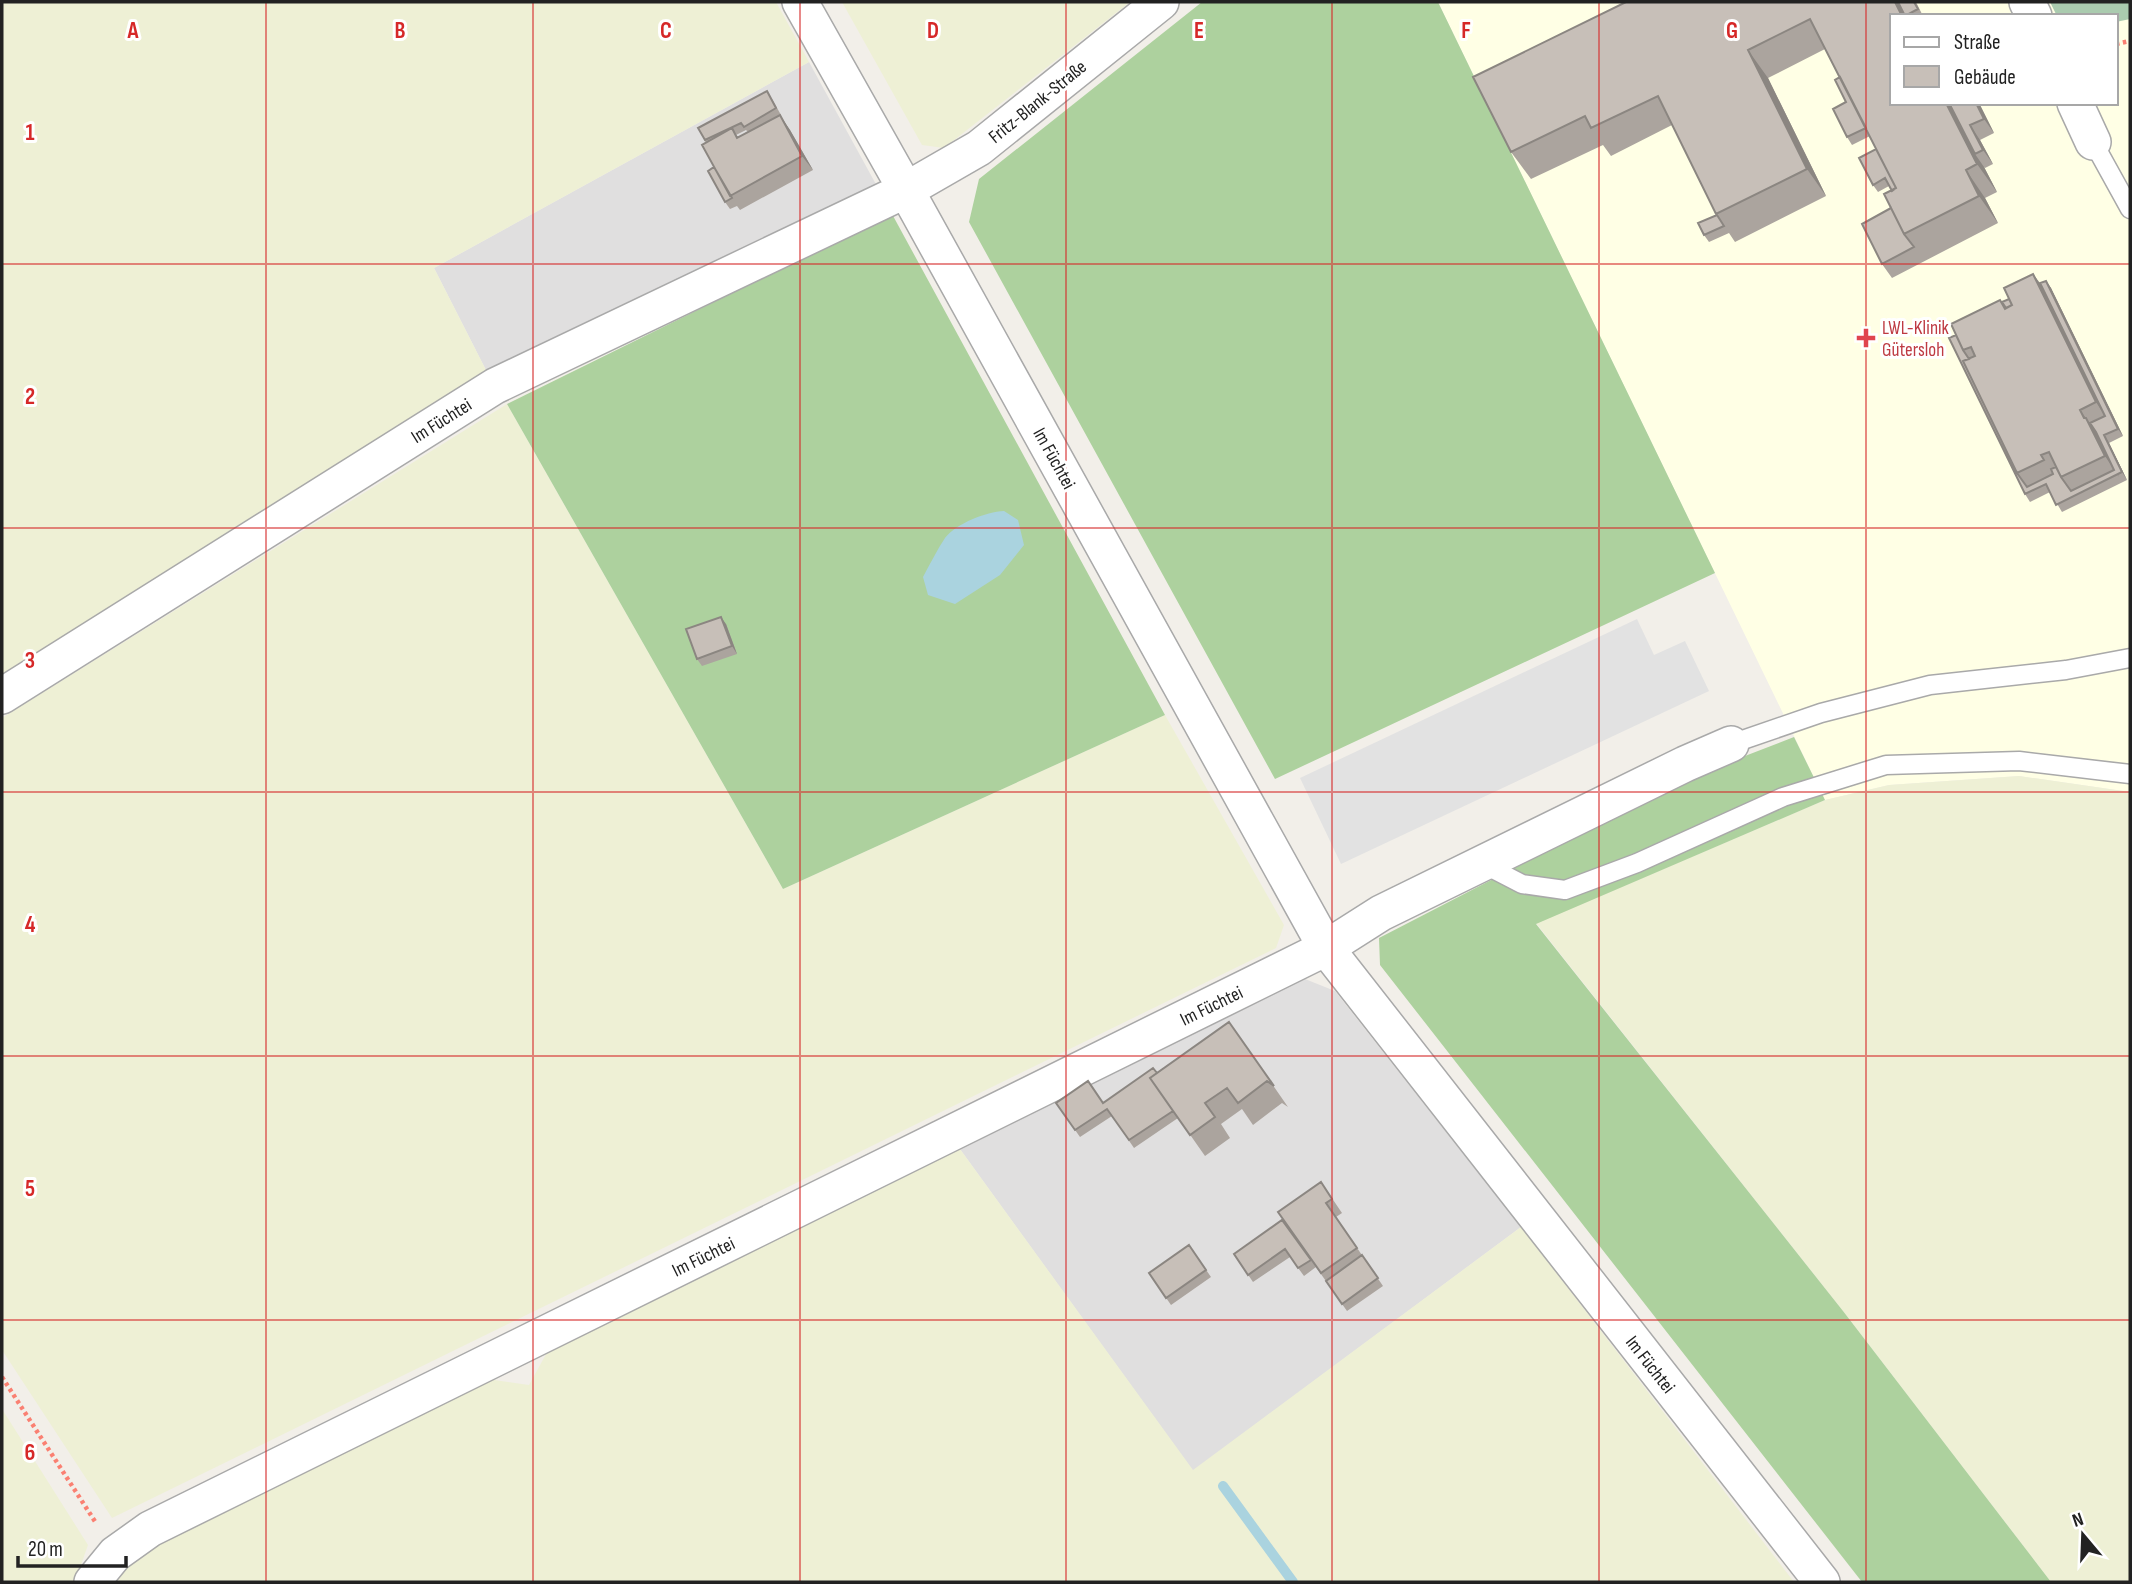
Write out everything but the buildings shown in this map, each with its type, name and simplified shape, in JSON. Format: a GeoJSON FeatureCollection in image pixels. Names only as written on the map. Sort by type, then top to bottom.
{"type":"FeatureCollection","features":[{"type":"Feature","properties":{"kind":"street","name":"Im Füchtei"},"geometry":{"type":"LineString","coordinates":[[800,2],[1326,948],[1822,1582]]}},
{"type":"Feature","properties":{"kind":"street","name":"Fritz-Blank-Straße"},"geometry":{"type":"LineString","coordinates":[[906,190],[979,148],[1161,2]]}},
{"type":"Feature","properties":{"kind":"street"},"geometry":{"type":"LineString","coordinates":[[2076,105],[2093,142]]}},
{"type":"Feature","properties":{"kind":"street","name":"Im Füchtei"},"geometry":{"type":"LineString","coordinates":[[2,696],[495,386],[906,190]]}},
{"type":"Feature","properties":{"kind":"street","name":"Im Füchtei"},"geometry":{"type":"LineString","coordinates":[[92,1582],[115,1554],[150,1529],[1326,948],[1381,913],[1731,744]]}},
{"type":"Feature","properties":{"kind":"lane"},"geometry":{"type":"LineString","coordinates":[[2093,142],[2130,209]]}},
{"type":"Feature","properties":{"kind":"lane"},"geometry":{"type":"LineString","coordinates":[[1731,744],[1821,713],[1930,685],[2066,670],[2130,658]]}},
{"type":"Feature","properties":{"kind":"lane"},"geometry":{"type":"LineString","coordinates":[[1488,860],[1493,869],[1522,884],[1566,890],[1637,863],[1783,796],[1886,765],[2019,761],[2130,774]]}},
{"type":"Feature","properties":{"kind":"path"},"geometry":{"type":"LineString","coordinates":[[2,1377],[115,1554]]}},
{"type":"Feature","properties":{"kind":"shaded area"},"geometry":{"type":"Polygon","coordinates":[[[2,2],[776,2],[809,62],[434,268],[490,378],[2,678],[2,2]]]}},
{"type":"Feature","properties":{"kind":"shaded area"},"geometry":{"type":"Polygon","coordinates":[[[842,2],[1130,2],[944,148],[922,145],[842,2]]]}},
{"type":"Feature","properties":{"kind":"shaded area","name":"LWL-Klinik Gütersloh"},"geometry":{"type":"Polygon","coordinates":[[[1438,2],[2130,2],[2130,792],[2019,776],[1889,785],[1825,800],[1438,2]]]}},
{"type":"Feature","properties":{"kind":"shaded area"},"geometry":{"type":"Polygon","coordinates":[[[2050,2],[2130,2],[2130,19],[2118,22],[2118,14],[2056,14],[2050,2]]]}},
{"type":"Feature","properties":{"kind":"shaded area"},"geometry":{"type":"Polygon","coordinates":[[[809,62],[878,188],[490,378],[434,268],[809,62]]]}},
{"type":"Feature","properties":{"kind":"shaded area"},"geometry":{"type":"Polygon","coordinates":[[[507,404],[783,889],[1165,715],[1284,925],[1276,948],[112,1518],[2,1350],[2,718],[507,404]]]}},
{"type":"Feature","properties":{"kind":"shaded area"},"geometry":{"type":"Polygon","coordinates":[[[1637,619],[1654,655],[1685,641],[1709,691],[1341,864],[1300,778],[1637,619]]]}},
{"type":"Feature","properties":{"kind":"shaded area"},"geometry":{"type":"Polygon","coordinates":[[[2019,776],[2130,792],[2130,1582],[2051,1582],[1843,1311],[1536,923],[1825,800],[1889,785],[2019,776]]]}},
{"type":"Feature","properties":{"kind":"shaded area"},"geometry":{"type":"Polygon","coordinates":[[[1305,979],[1335,991],[1521,1227],[1193,1471],[957,1145],[1305,979]]]}},
{"type":"Feature","properties":{"kind":"shaded area"},"geometry":{"type":"Polygon","coordinates":[[[957,1145],[1193,1470],[1521,1227],[1794,1582],[118,1582],[124,1570],[159,1543],[487,1379],[529,1385],[550,1347],[957,1145]]]}},
{"type":"Feature","properties":{"kind":"shaded area"},"geometry":{"type":"Polygon","coordinates":[[[2,1409],[88,1545],[75,1582],[2,1582],[2,1409]]]}},
{"type":"Feature","properties":{"kind":"green space"},"geometry":{"type":"Polygon","coordinates":[[[1202,2],[1438,2],[1715,573],[1275,779],[969,222],[979,179],[1202,2]]]}},
{"type":"Feature","properties":{"kind":"green space"},"geometry":{"type":"Polygon","coordinates":[[[892,214],[1165,715],[783,889],[507,404],[892,214]]]}},
{"type":"Feature","properties":{"kind":"green space"},"geometry":{"type":"Polygon","coordinates":[[[1794,737],[1825,800],[1536,924],[1843,1311],[2051,1582],[1862,1582],[1380,965],[1379,938],[1688,778],[1794,737]]]}},
{"type":"Feature","properties":{"kind":"water"},"geometry":{"type":"Polygon","coordinates":[[[1004,511],[1018,520],[1024,545],[1000,575],[955,604],[928,595],[923,577],[945,538],[972,519],[1004,511]]]}},
{"type":"Feature","properties":{"kind":"waterway"},"geometry":{"type":"LineString","coordinates":[[1223,1486],[1293,1582]]}},
{"type":"Feature","properties":{"kind":"place","name":"LWL-Klinik Gütersloh"},"geometry":{"type":"Point","coordinates":[1866,338]}}]}
